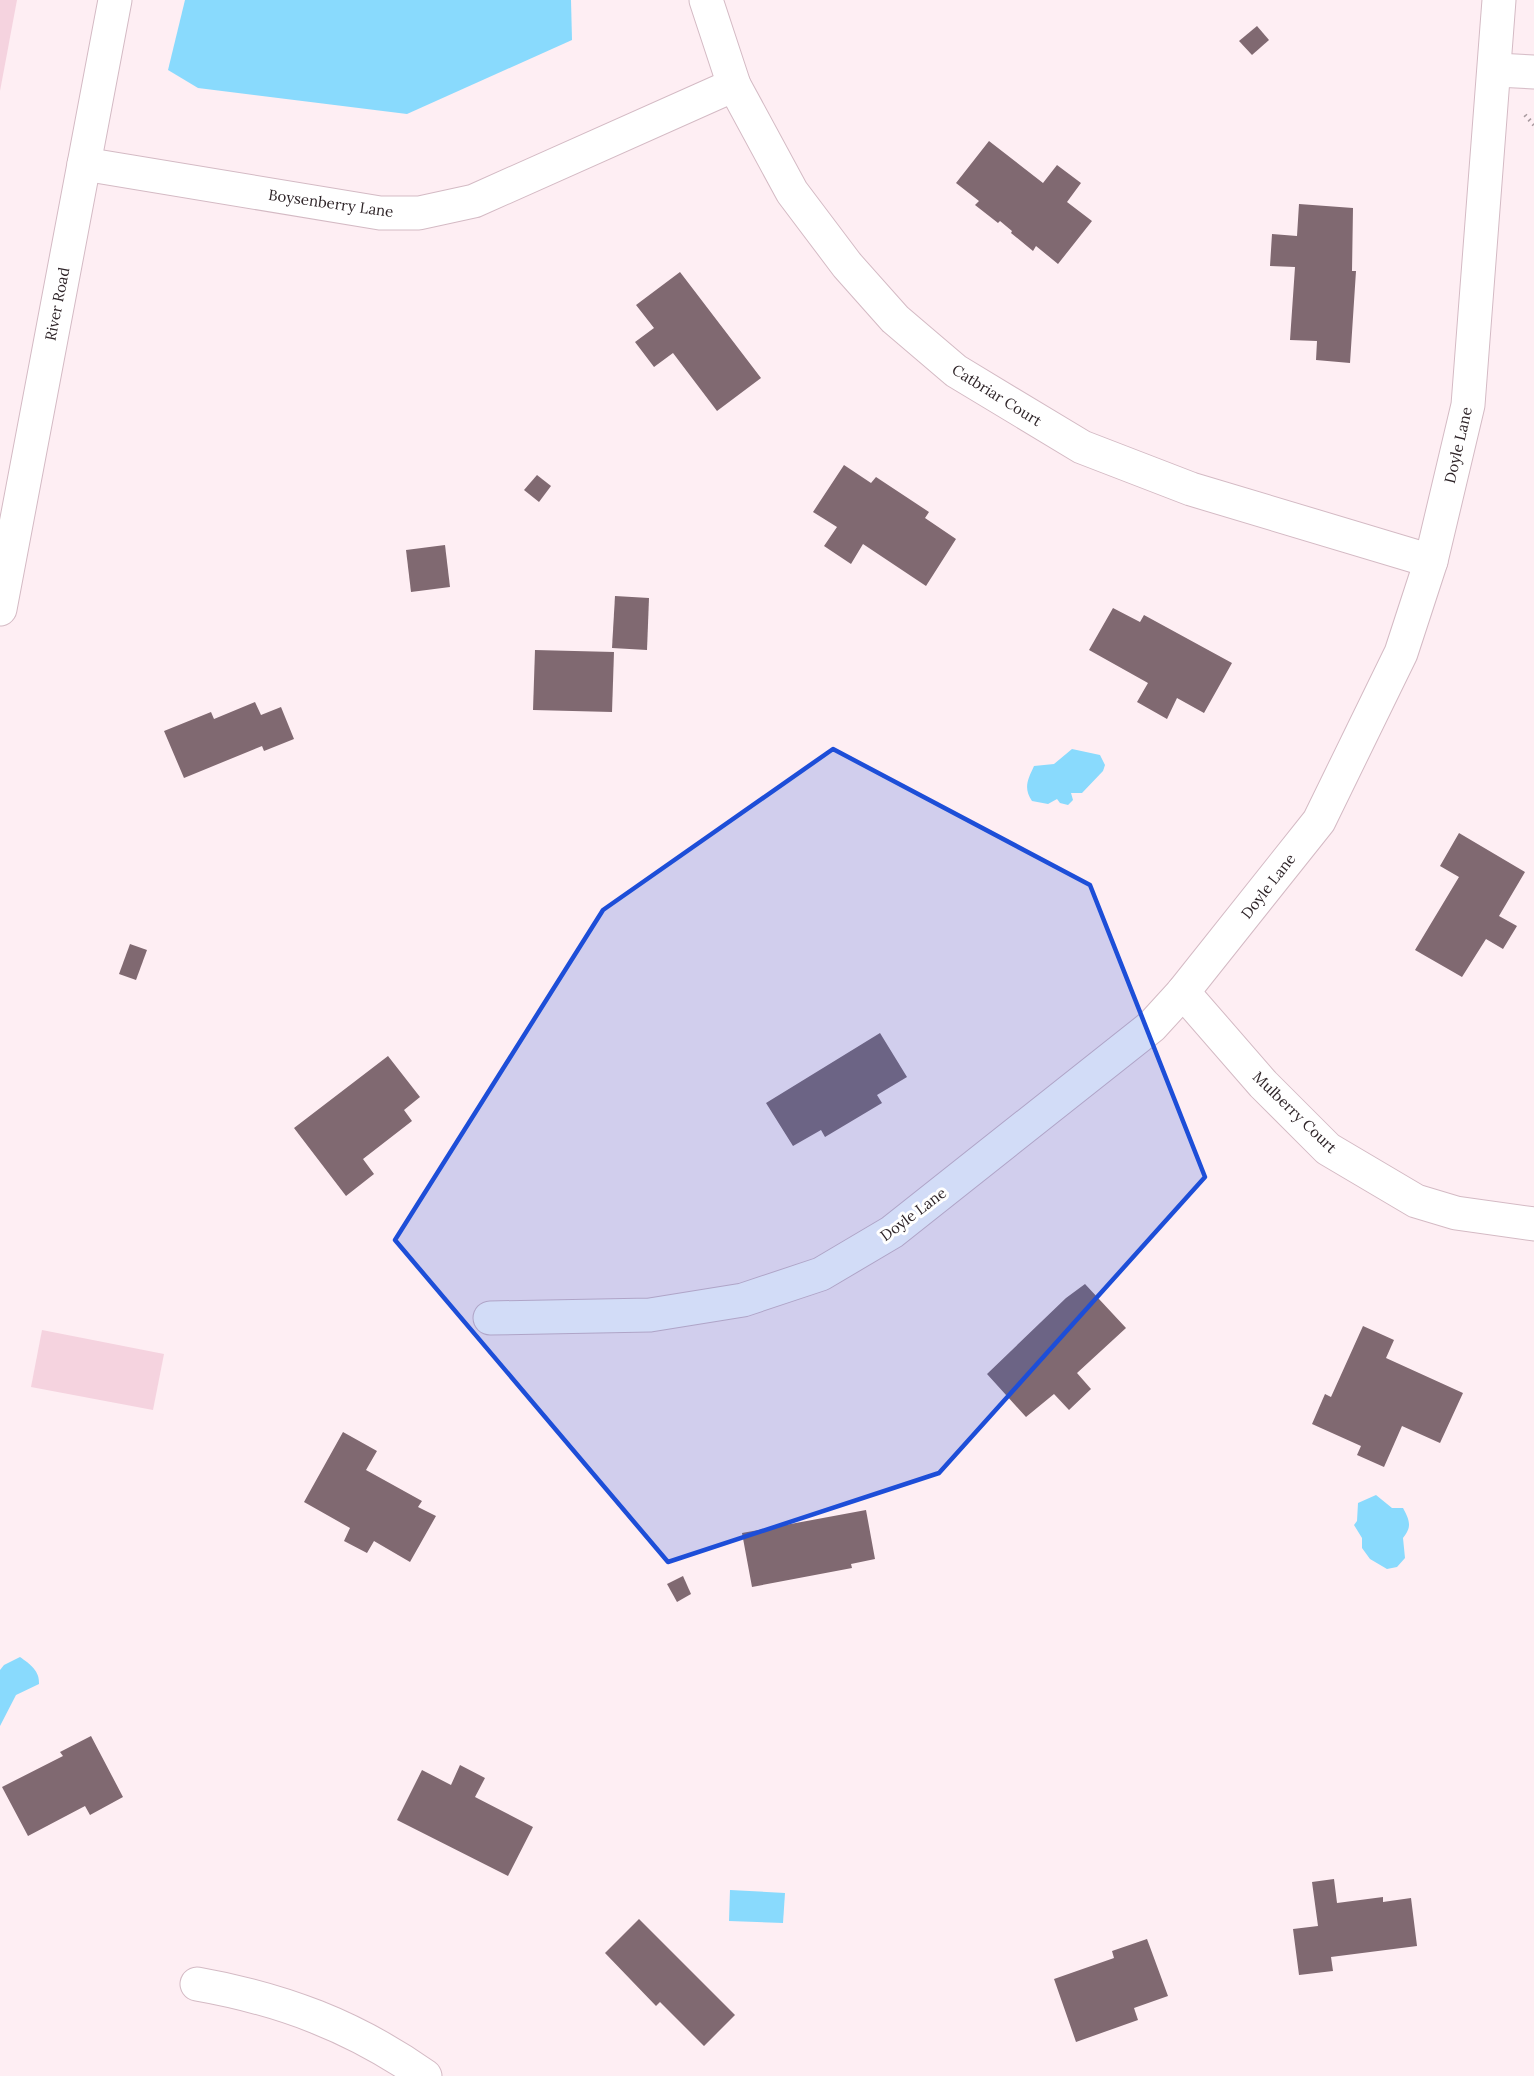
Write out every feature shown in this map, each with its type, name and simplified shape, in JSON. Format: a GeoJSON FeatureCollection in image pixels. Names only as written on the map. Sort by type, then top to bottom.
{"type":"FeatureCollection","features":[{"type":"Feature","properties":{"kind":"street","name":"River Road"},"geometry":{"type":"LineString","coordinates":[[0,609],[115,0]]}},
{"type":"Feature","properties":{"kind":"street","name":"Catbriar Court"},"geometry":{"type":"LineString","coordinates":[[706,0],[734,85],[792,192],[847,265],[895,318],[956,371],[1082,447],[1191,489],[1431,561]]}},
{"type":"Feature","properties":{"kind":"street","name":"Doyle Lane"},"geometry":{"type":"LineString","coordinates":[[489,1318],[650,1315],[743,1300],[821,1274],[892,1232],[1152,1026],[1184,992],[1319,821],[1401,654],[1431,561],[1468,405],[1496,70],[1499,0]]}},
{"type":"Feature","properties":{"kind":"street"},"geometry":{"type":"LineString","coordinates":[[1496,70],[1534,72]]}},
{"type":"Feature","properties":{"kind":"street","name":"Boysenberry Lane"},"geometry":{"type":"LineString","coordinates":[[84,164],[380,213],[418,213],[474,201],[734,85]]}},
{"type":"Feature","properties":{"kind":"street","name":"Mulberry Court"},"geometry":{"type":"LineString","coordinates":[[1184,992],[1263,1084],[1328,1149],[1416,1201],[1456,1213],[1534,1224]]}},
{"type":"Feature","properties":{"kind":"street"},"geometry":{"type":"LineString","coordinates":[[197,1984],[249,1993],[321,2017],[399,2058],[425,2076]]}},
{"type":"Feature","properties":{"kind":"path"},"geometry":{"type":"LineString","coordinates":[[1525,114],[1534,125]]}},
{"type":"Feature","properties":{"kind":"highlighted area"},"geometry":{"type":"Polygon","coordinates":[[[833,749],[1090,885],[1205,1177],[939,1473],[668,1562],[395,1240],[603,910],[833,749]]]}},
{"type":"Feature","properties":{"kind":"shaded area"},"geometry":{"type":"Polygon","coordinates":[[[0,0],[17,0],[0,91],[0,0]]]}},
{"type":"Feature","properties":{"kind":"shaded area"},"geometry":{"type":"Polygon","coordinates":[[[42,1330],[164,1354],[153,1410],[31,1387],[42,1330]]]}},
{"type":"Feature","properties":{"kind":"water"},"geometry":{"type":"Polygon","coordinates":[[[185,0],[571,0],[572,40],[407,114],[198,88],[168,70],[185,0]]]}},
{"type":"Feature","properties":{"kind":"water"},"geometry":{"type":"Polygon","coordinates":[[[1072,749],[1100,755],[1105,765],[1103,771],[1082,793],[1071,793],[1073,800],[1068,805],[1060,803],[1057,799],[1048,804],[1032,801],[1027,788],[1034,766],[1054,764],[1072,749]]]}},
{"type":"Feature","properties":{"kind":"water"},"geometry":{"type":"Polygon","coordinates":[[[1376,1495],[1392,1508],[1403,1508],[1408,1520],[1409,1527],[1403,1538],[1405,1558],[1397,1567],[1387,1569],[1370,1559],[1362,1548],[1362,1538],[1354,1525],[1357,1521],[1358,1503],[1376,1495]]]}},
{"type":"Feature","properties":{"kind":"water"},"geometry":{"type":"Polygon","coordinates":[[[20,1657],[36,1672],[39,1684],[16,1695],[0,1726],[0,1670],[4,1665],[20,1657]]]}},
{"type":"Feature","properties":{"kind":"water"},"geometry":{"type":"Polygon","coordinates":[[[730,1890],[785,1893],[783,1923],[729,1921],[730,1890]]]}},
{"type":"Feature","properties":{"kind":"building"},"geometry":{"type":"Polygon","coordinates":[[[1257,26],[1269,40],[1252,55],[1239,41],[1257,26]]]}},
{"type":"Feature","properties":{"kind":"building"},"geometry":{"type":"Polygon","coordinates":[[[989,141],[1043,183],[1057,165],[1081,183],[1067,202],[1092,221],[1058,264],[1036,246],[1033,251],[1000,221],[998,223],[975,205],[979,201],[956,183],[989,141]]]}},
{"type":"Feature","properties":{"kind":"building"},"geometry":{"type":"Polygon","coordinates":[[[1299,204],[1353,208],[1352,271],[1356,271],[1350,363],[1316,360],[1317,341],[1290,340],[1295,267],[1270,266],[1272,234],[1297,236],[1299,204]]]}},
{"type":"Feature","properties":{"kind":"building"},"geometry":{"type":"Polygon","coordinates":[[[680,272],[761,378],[717,411],[673,353],[654,367],[635,342],[654,328],[636,305],[680,272]]]}},
{"type":"Feature","properties":{"kind":"building"},"geometry":{"type":"Polygon","coordinates":[[[844,465],[871,483],[876,477],[929,512],[925,518],[956,539],[926,586],[863,544],[851,564],[824,546],[837,527],[813,512],[844,465]]]}},
{"type":"Feature","properties":{"kind":"building"},"geometry":{"type":"Polygon","coordinates":[[[537,475],[551,486],[539,502],[524,490],[537,475]]]}},
{"type":"Feature","properties":{"kind":"building"},"geometry":{"type":"Polygon","coordinates":[[[445,545],[450,587],[411,592],[406,550],[445,545]]]}},
{"type":"Feature","properties":{"kind":"building"},"geometry":{"type":"Polygon","coordinates":[[[615,596],[649,598],[647,650],[612,648],[615,596]]]}},
{"type":"Feature","properties":{"kind":"building"},"geometry":{"type":"Polygon","coordinates":[[[1113,608],[1140,622],[1144,615],[1232,663],[1204,713],[1177,698],[1167,719],[1137,702],[1148,683],[1089,650],[1113,608]]]}},
{"type":"Feature","properties":{"kind":"building"},"geometry":{"type":"Polygon","coordinates":[[[535,650],[614,652],[612,712],[533,710],[535,650]]]}},
{"type":"Feature","properties":{"kind":"building"},"geometry":{"type":"Polygon","coordinates":[[[255,702],[261,715],[281,707],[294,739],[264,751],[262,746],[184,778],[164,731],[211,712],[214,719],[255,702]]]}},
{"type":"Feature","properties":{"kind":"building"},"geometry":{"type":"Polygon","coordinates":[[[1459,833],[1525,872],[1499,916],[1517,926],[1503,949],[1486,939],[1462,977],[1415,950],[1459,877],[1440,866],[1459,833]]]}},
{"type":"Feature","properties":{"kind":"building"},"geometry":{"type":"Polygon","coordinates":[[[130,944],[147,950],[136,980],[119,974],[130,944]]]}},
{"type":"Feature","properties":{"kind":"building"},"geometry":{"type":"Polygon","coordinates":[[[880,1033],[907,1077],[877,1095],[882,1103],[825,1137],[821,1130],[793,1146],[766,1103],[880,1033]]]}},
{"type":"Feature","properties":{"kind":"building"},"geometry":{"type":"Polygon","coordinates":[[[388,1056],[420,1097],[404,1110],[412,1121],[363,1159],[374,1174],[346,1196],[294,1128],[388,1056]]]}},
{"type":"Feature","properties":{"kind":"building"},"geometry":{"type":"Polygon","coordinates":[[[1085,1284],[1126,1328],[1077,1373],[1091,1389],[1069,1410],[1054,1394],[1026,1417],[987,1374],[1066,1298],[1085,1284]]]}},
{"type":"Feature","properties":{"kind":"building"},"geometry":{"type":"Polygon","coordinates":[[[1363,1326],[1394,1340],[1386,1358],[1463,1393],[1440,1443],[1402,1426],[1384,1467],[1357,1455],[1361,1446],[1312,1424],[1325,1394],[1331,1397],[1363,1326]]]}},
{"type":"Feature","properties":{"kind":"building"},"geometry":{"type":"Polygon","coordinates":[[[343,1432],[377,1451],[366,1470],[422,1501],[418,1507],[436,1516],[410,1562],[374,1541],[367,1553],[344,1541],[350,1528],[304,1502],[343,1432]]]}},
{"type":"Feature","properties":{"kind":"building"},"geometry":{"type":"Polygon","coordinates":[[[866,1510],[875,1559],[851,1564],[852,1568],[752,1587],[742,1533],[866,1510]]]}},
{"type":"Feature","properties":{"kind":"building"},"geometry":{"type":"Polygon","coordinates":[[[683,1576],[691,1594],[677,1602],[667,1584],[683,1576]]]}},
{"type":"Feature","properties":{"kind":"building"},"geometry":{"type":"Polygon","coordinates":[[[91,1736],[123,1797],[90,1815],[85,1806],[28,1836],[2,1787],[63,1756],[60,1752],[91,1736]]]}},
{"type":"Feature","properties":{"kind":"building"},"geometry":{"type":"Polygon","coordinates":[[[460,1765],[485,1778],[475,1797],[533,1827],[508,1876],[397,1820],[422,1770],[451,1785],[460,1765]]]}},
{"type":"Feature","properties":{"kind":"building"},"geometry":{"type":"Polygon","coordinates":[[[1334,1879],[1337,1903],[1383,1897],[1383,1902],[1411,1898],[1417,1946],[1331,1957],[1333,1971],[1299,1975],[1293,1929],[1318,1926],[1312,1882],[1334,1879]]]}},
{"type":"Feature","properties":{"kind":"building"},"geometry":{"type":"Polygon","coordinates":[[[639,1919],[735,2015],[704,2046],[660,2002],[656,2006],[605,1953],[639,1919]]]}},
{"type":"Feature","properties":{"kind":"building"},"geometry":{"type":"Polygon","coordinates":[[[1147,1939],[1168,1996],[1134,2008],[1138,2020],[1076,2042],[1054,1979],[1114,1958],[1112,1951],[1147,1939]]]}}]}
